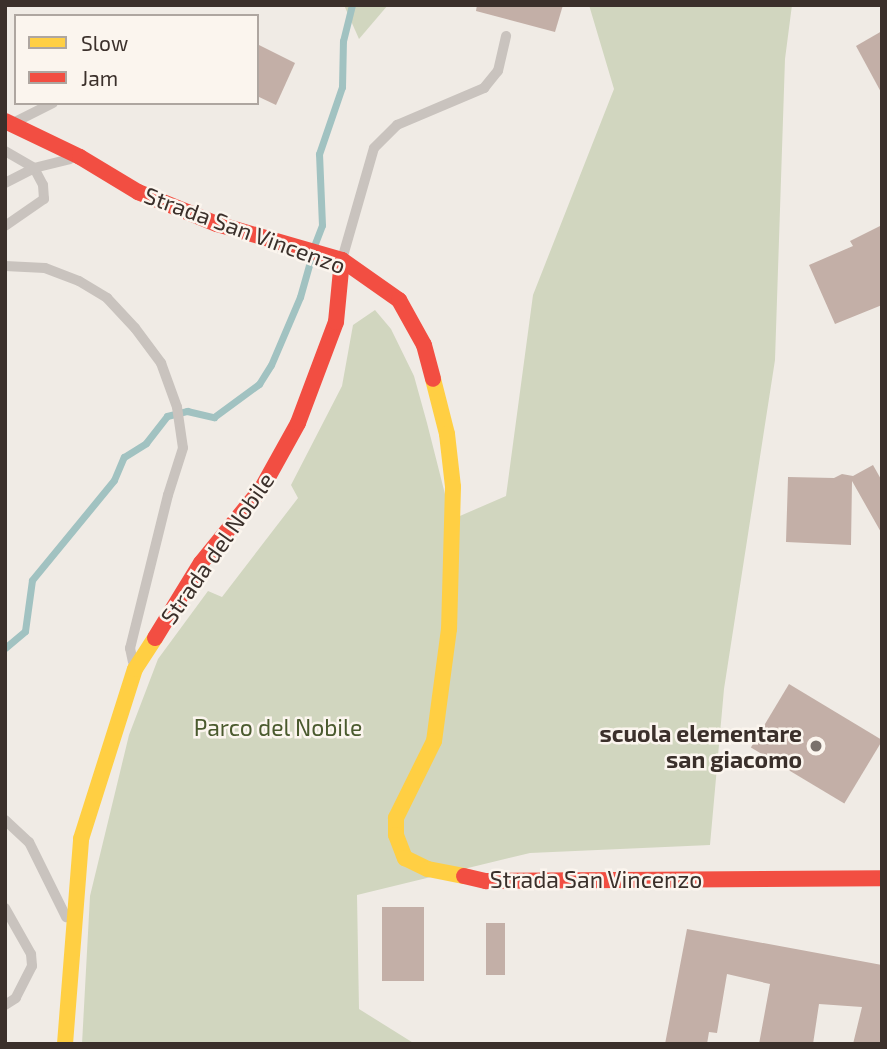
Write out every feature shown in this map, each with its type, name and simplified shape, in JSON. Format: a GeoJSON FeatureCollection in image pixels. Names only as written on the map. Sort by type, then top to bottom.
{"type":"FeatureCollection","features":[{"type":"Feature","properties":{"kind":"street","name":"Strada San Vincenzo"},"geometry":{"type":"LineString","coordinates":[[9,122],[80,158],[138,192],[195,215],[342,260],[399,300],[424,345],[447,434],[452,474],[449,629],[434,741],[397,818],[396,835],[405,858],[428,869],[486,881],[882,878]]}},
{"type":"Feature","properties":{"kind":"street","name":"Strada del Nobile"},"geometry":{"type":"LineString","coordinates":[[65,1044],[81,839],[135,670],[201,563],[262,488],[298,423],[336,322],[342,260]]}},
{"type":"Feature","properties":{"kind":"lane"},"geometry":{"type":"LineString","coordinates":[[342,260],[374,148],[397,125],[484,88],[498,71],[506,36]]}},
{"type":"Feature","properties":{"kind":"lane"},"geometry":{"type":"LineString","coordinates":[[9,122],[48,105]]}},
{"type":"Feature","properties":{"kind":"lane"},"geometry":{"type":"LineString","coordinates":[[5,151],[34,168],[43,185],[44,200],[5,226]]}},
{"type":"Feature","properties":{"kind":"lane"},"geometry":{"type":"LineString","coordinates":[[5,183],[34,168],[80,158]]}},
{"type":"Feature","properties":{"kind":"lane"},"geometry":{"type":"LineString","coordinates":[[5,266],[45,268],[79,281],[107,298],[135,328],[161,363],[178,412],[183,448],[167,495],[155,556],[130,648],[135,670]]}},
{"type":"Feature","properties":{"kind":"lane"},"geometry":{"type":"LineString","coordinates":[[5,820],[29,842],[59,896],[73,934]]}},
{"type":"Feature","properties":{"kind":"lane"},"geometry":{"type":"LineString","coordinates":[[5,908],[31,954],[32,966],[16,998],[5,1005]]}},
{"type":"Feature","properties":{"kind":"green space"},"geometry":{"type":"Polygon","coordinates":[[[344,5],[388,5],[359,39],[344,5]]]}},
{"type":"Feature","properties":{"kind":"green space","name":"Parco del Nobile"},"geometry":{"type":"Polygon","coordinates":[[[589,5],[792,5],[785,59],[775,360],[724,689],[710,845],[530,853],[357,895],[359,1009],[415,1044],[82,1044],[90,896],[129,735],[158,659],[208,591],[222,597],[298,498],[291,485],[342,386],[353,325],[375,310],[391,329],[414,376],[447,502],[446,522],[506,496],[533,295],[614,89],[589,5]]]}},
{"type":"Feature","properties":{"kind":"building"},"geometry":{"type":"Polygon","coordinates":[[[477,5],[563,5],[555,32],[476,11],[477,5]]]}},
{"type":"Feature","properties":{"kind":"building"},"geometry":{"type":"Polygon","coordinates":[[[882,31],[882,94],[856,46],[882,31]]]}},
{"type":"Feature","properties":{"kind":"building"},"geometry":{"type":"Polygon","coordinates":[[[259,45],[295,63],[276,105],[259,97],[259,45]]]}},
{"type":"Feature","properties":{"kind":"building"},"geometry":{"type":"Polygon","coordinates":[[[882,225],[882,305],[835,324],[809,265],[853,246],[850,241],[882,225]]]}},
{"type":"Feature","properties":{"kind":"building"},"geometry":{"type":"Polygon","coordinates":[[[873,465],[882,481],[882,534],[852,481],[851,545],[786,542],[788,477],[834,478],[842,474],[853,476],[873,465]]]}},
{"type":"Feature","properties":{"kind":"building","name":"scuola elementare san giacomo"},"geometry":{"type":"Polygon","coordinates":[[[789,684],[882,740],[844,804],[751,747],[789,684]]]}},
{"type":"Feature","properties":{"kind":"building"},"geometry":{"type":"Polygon","coordinates":[[[382,907],[424,907],[424,981],[382,981],[382,907]]]}},
{"type":"Feature","properties":{"kind":"building"},"geometry":{"type":"Polygon","coordinates":[[[486,923],[505,923],[505,975],[486,975],[486,923]]]}},
{"type":"Feature","properties":{"kind":"building"},"geometry":{"type":"Polygon","coordinates":[[[687,929],[882,965],[882,1044],[853,1044],[862,1007],[819,1004],[813,1044],[759,1044],[770,984],[727,974],[717,1033],[709,1032],[707,1044],[665,1044],[687,929]]]}},
{"type":"Feature","properties":{"kind":"waterway"},"geometry":{"type":"LineString","coordinates":[[314,246],[322,225],[319,154],[342,87],[343,41],[352,5]]}},
{"type":"Feature","properties":{"kind":"waterway"},"geometry":{"type":"LineString","coordinates":[[5,648],[25,631],[32,580],[114,480],[124,457],[146,443],[167,416],[187,411],[214,417],[259,384],[271,365],[300,297],[311,258]]}},
{"type":"Feature","properties":{"kind":"traffic: slow"},"geometry":{"type":"LineString","coordinates":[[433,379],[447,434],[453,487],[449,629],[434,741],[396,818],[396,835],[405,858],[428,869],[464,876]]}},
{"type":"Feature","properties":{"kind":"traffic: slow"},"geometry":{"type":"LineString","coordinates":[[65,1044],[81,839],[135,669],[155,638]]}},
{"type":"Feature","properties":{"kind":"traffic: jam"},"geometry":{"type":"LineString","coordinates":[[5,121],[80,157],[138,192],[217,224],[342,260],[399,300],[424,345],[433,379]]}},
{"type":"Feature","properties":{"kind":"traffic: jam"},"geometry":{"type":"LineString","coordinates":[[155,638],[201,563],[262,488],[298,423],[336,322],[342,260]]}},
{"type":"Feature","properties":{"kind":"traffic: jam"},"geometry":{"type":"LineString","coordinates":[[464,876],[486,881],[882,878]]}},
{"type":"Feature","properties":{"kind":"place","name":"scuola elementare san giacomo"},"geometry":{"type":"Point","coordinates":[816,746]}}]}
